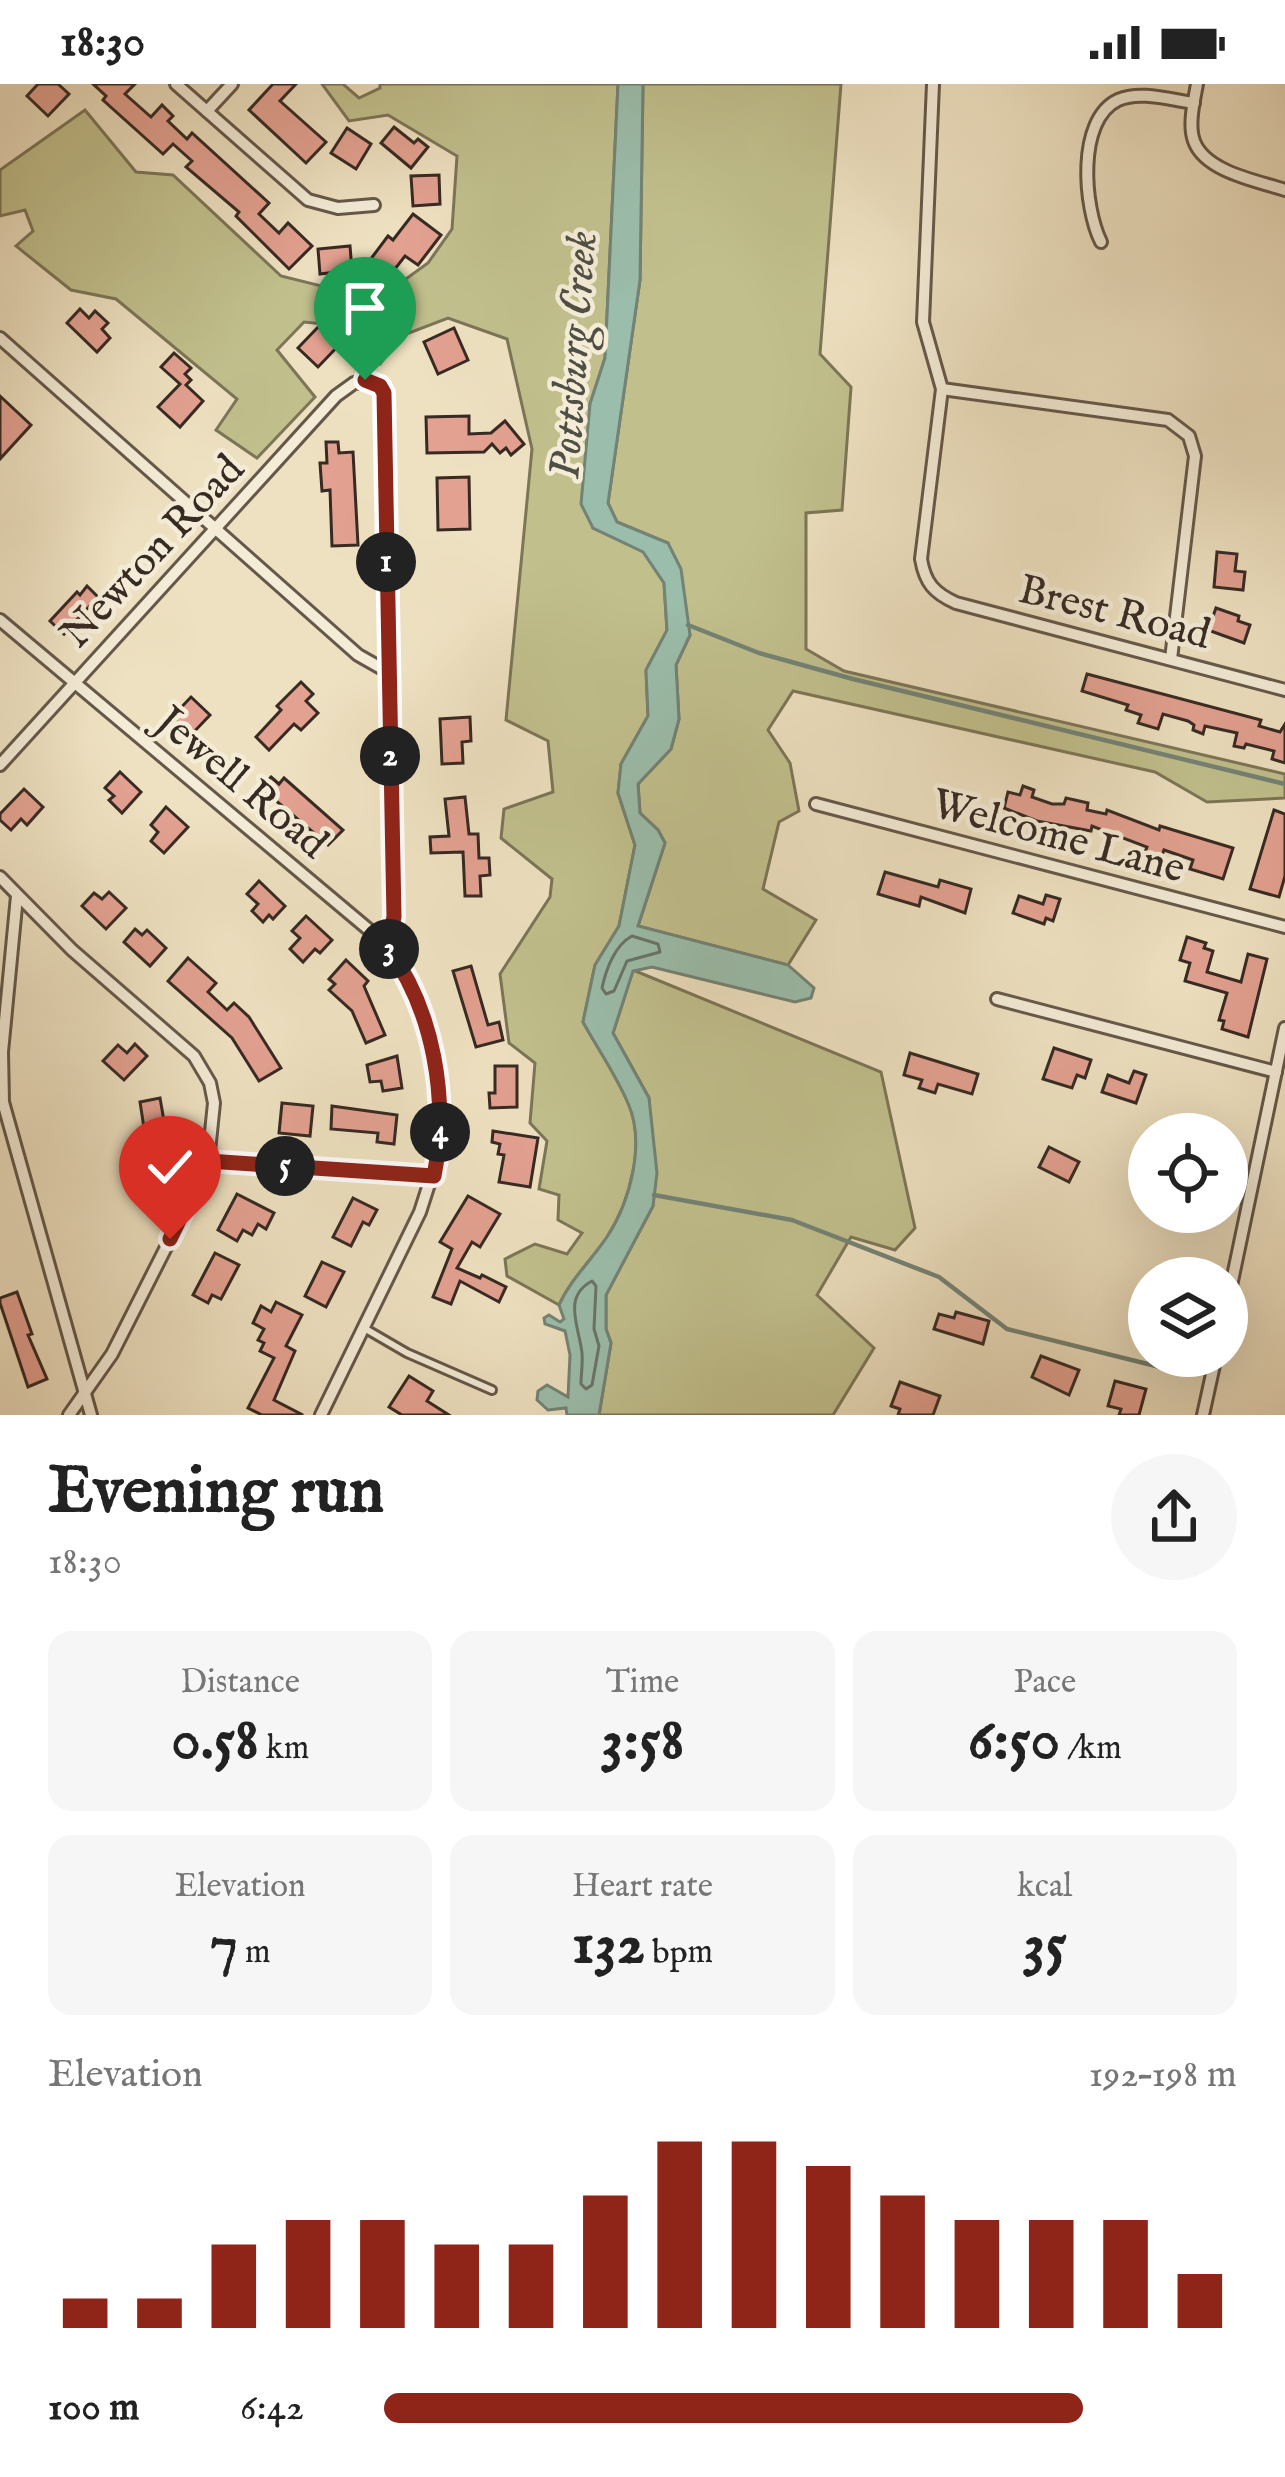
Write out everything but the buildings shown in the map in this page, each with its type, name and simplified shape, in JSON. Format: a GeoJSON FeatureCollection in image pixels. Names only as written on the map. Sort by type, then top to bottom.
{"type":"FeatureCollection","features":[{"type":"Feature","properties":{"kind":"street"},"geometry":{"type":"LineString","coordinates":[[176,84],[308,200],[338,208],[374,205]]}},
{"type":"Feature","properties":{"kind":"street"},"geometry":{"type":"LineString","coordinates":[[207,111],[232,84]]}},
{"type":"Feature","properties":{"kind":"street"},"geometry":{"type":"LineString","coordinates":[[933,84],[923,322],[942,389],[1168,419],[1189,436],[1196,456],[1171,659]]}},
{"type":"Feature","properties":{"kind":"street"},"geometry":{"type":"LineString","coordinates":[[1197,84],[1193,141],[1207,158],[1285,190]]}},
{"type":"Feature","properties":{"kind":"street"},"geometry":{"type":"LineString","coordinates":[[1101,242],[1088,207],[1091,133],[1097,119],[1119,100],[1135,96],[1194,103]]}},
{"type":"Feature","properties":{"kind":"street"},"geometry":{"type":"LineString","coordinates":[[0,338],[358,655],[388,672],[394,917],[387,947]]}},
{"type":"Feature","properties":{"kind":"street","name":"Newton Road"},"geometry":{"type":"LineString","coordinates":[[0,764],[336,396],[354,382],[373,381],[384,393],[388,672]]}},
{"type":"Feature","properties":{"kind":"street","name":"Brest Road"},"geometry":{"type":"LineString","coordinates":[[942,389],[922,559],[932,589],[956,603],[1285,690]]}},
{"type":"Feature","properties":{"kind":"street","name":"Jewell Road"},"geometry":{"type":"LineString","coordinates":[[0,620],[387,947],[404,969],[437,1071],[440,1118],[434,1176],[321,1415]]}},
{"type":"Feature","properties":{"kind":"street","name":"Welcome Lane"},"geometry":{"type":"LineString","coordinates":[[816,804],[1285,927]]}},
{"type":"Feature","properties":{"kind":"street"},"geometry":{"type":"LineString","coordinates":[[0,877],[72,950],[175,1036],[203,1068],[214,1103],[208,1161],[112,1354],[69,1415]]}},
{"type":"Feature","properties":{"kind":"street"},"geometry":{"type":"LineString","coordinates":[[17,896],[2,1052],[3,1102],[91,1415]]}},
{"type":"Feature","properties":{"kind":"street"},"geometry":{"type":"LineString","coordinates":[[997,999],[1276,1072]]}},
{"type":"Feature","properties":{"kind":"street"},"geometry":{"type":"LineString","coordinates":[[1237,1257],[1285,1028]]}},
{"type":"Feature","properties":{"kind":"street"},"geometry":{"type":"LineString","coordinates":[[208,1161],[434,1176]]}},
{"type":"Feature","properties":{"kind":"street"},"geometry":{"type":"LineString","coordinates":[[1203,1415],[1211,1377]]}},
{"type":"Feature","properties":{"kind":"lane"},"geometry":{"type":"LineString","coordinates":[[364,1328],[407,1353],[492,1390]]}},
{"type":"Feature","properties":{"kind":"shaded area"},"geometry":{"type":"Polygon","coordinates":[[[322,84],[343,84],[359,98],[380,84],[618,84],[605,358],[590,404],[593,528],[643,551],[664,583],[667,631],[646,670],[648,716],[621,764],[618,793],[635,845],[619,926],[595,965],[583,1022],[628,1103],[636,1136],[633,1172],[615,1223],[559,1305],[507,1276],[505,1259],[535,1244],[567,1254],[582,1233],[558,1220],[559,1195],[539,1189],[547,1141],[530,1123],[535,1063],[509,1043],[500,974],[550,897],[552,879],[501,838],[504,809],[553,792],[548,741],[506,720],[532,449],[507,339],[448,318],[401,336],[380,364],[350,355],[334,325],[304,322],[277,350],[315,397],[257,458],[216,430],[237,399],[116,299],[71,290],[16,246],[33,231],[25,210],[0,216],[0,170],[85,110],[136,172],[173,175],[281,276],[377,300],[428,263],[452,229],[457,156],[388,115],[349,121],[322,84]]]}},
{"type":"Feature","properties":{"kind":"shaded area"},"geometry":{"type":"Polygon","coordinates":[[[643,84],[841,84],[820,354],[851,387],[842,510],[806,513],[806,649],[844,671],[1285,774],[1285,798],[1207,802],[1155,772],[793,691],[768,730],[790,763],[799,811],[779,822],[763,889],[816,920],[788,965],[638,926],[665,843],[640,813],[638,784],[671,749],[679,719],[676,665],[690,635],[668,543],[617,522],[608,503],[640,280],[643,84]]]}},
{"type":"Feature","properties":{"kind":"shaded area"},"geometry":{"type":"Polygon","coordinates":[[[633,970],[881,1072],[915,1228],[895,1250],[851,1237],[817,1295],[874,1348],[833,1415],[599,1415],[611,1343],[606,1295],[653,1206],[649,1098],[613,1033],[633,970]]]}},
{"type":"Feature","properties":{"kind":"water"},"geometry":{"type":"Polygon","coordinates":[[[618,84],[643,84],[640,280],[608,503],[617,522],[668,543],[681,569],[690,635],[676,665],[679,719],[671,749],[638,784],[640,813],[665,843],[638,926],[788,965],[814,988],[811,998],[795,1002],[652,967],[633,971],[613,1033],[649,1098],[657,1173],[653,1206],[606,1295],[611,1343],[599,1415],[567,1415],[566,1408],[548,1410],[537,1400],[538,1391],[547,1385],[568,1397],[570,1355],[565,1331],[545,1324],[544,1318],[564,1319],[559,1305],[615,1223],[633,1172],[636,1136],[628,1103],[583,1022],[595,965],[619,926],[635,845],[618,793],[621,764],[648,716],[646,670],[667,630],[664,583],[643,552],[593,528],[581,504],[590,404],[605,358],[618,84]]]}},
{"type":"Feature","properties":{"kind":"waterway"},"geometry":{"type":"LineString","coordinates":[[688,625],[759,653],[853,679],[1285,784]]}},
{"type":"Feature","properties":{"kind":"waterway"},"geometry":{"type":"LineString","coordinates":[[654,1195],[792,1220],[939,1277],[1007,1329],[1128,1359]]}},
{"type":"Feature","properties":{"kind":"route"},"geometry":{"type":"LineString","coordinates":[[170,1239],[208,1161],[434,1176],[440,1118],[437,1071],[404,969],[387,947],[394,917],[384,393],[373,381],[365,380]]}},
{"type":"Feature","properties":{"kind":"water label","name":"Pottsburg Creek"},"geometry":{"type":"Point","coordinates":[571,355]}}]}
